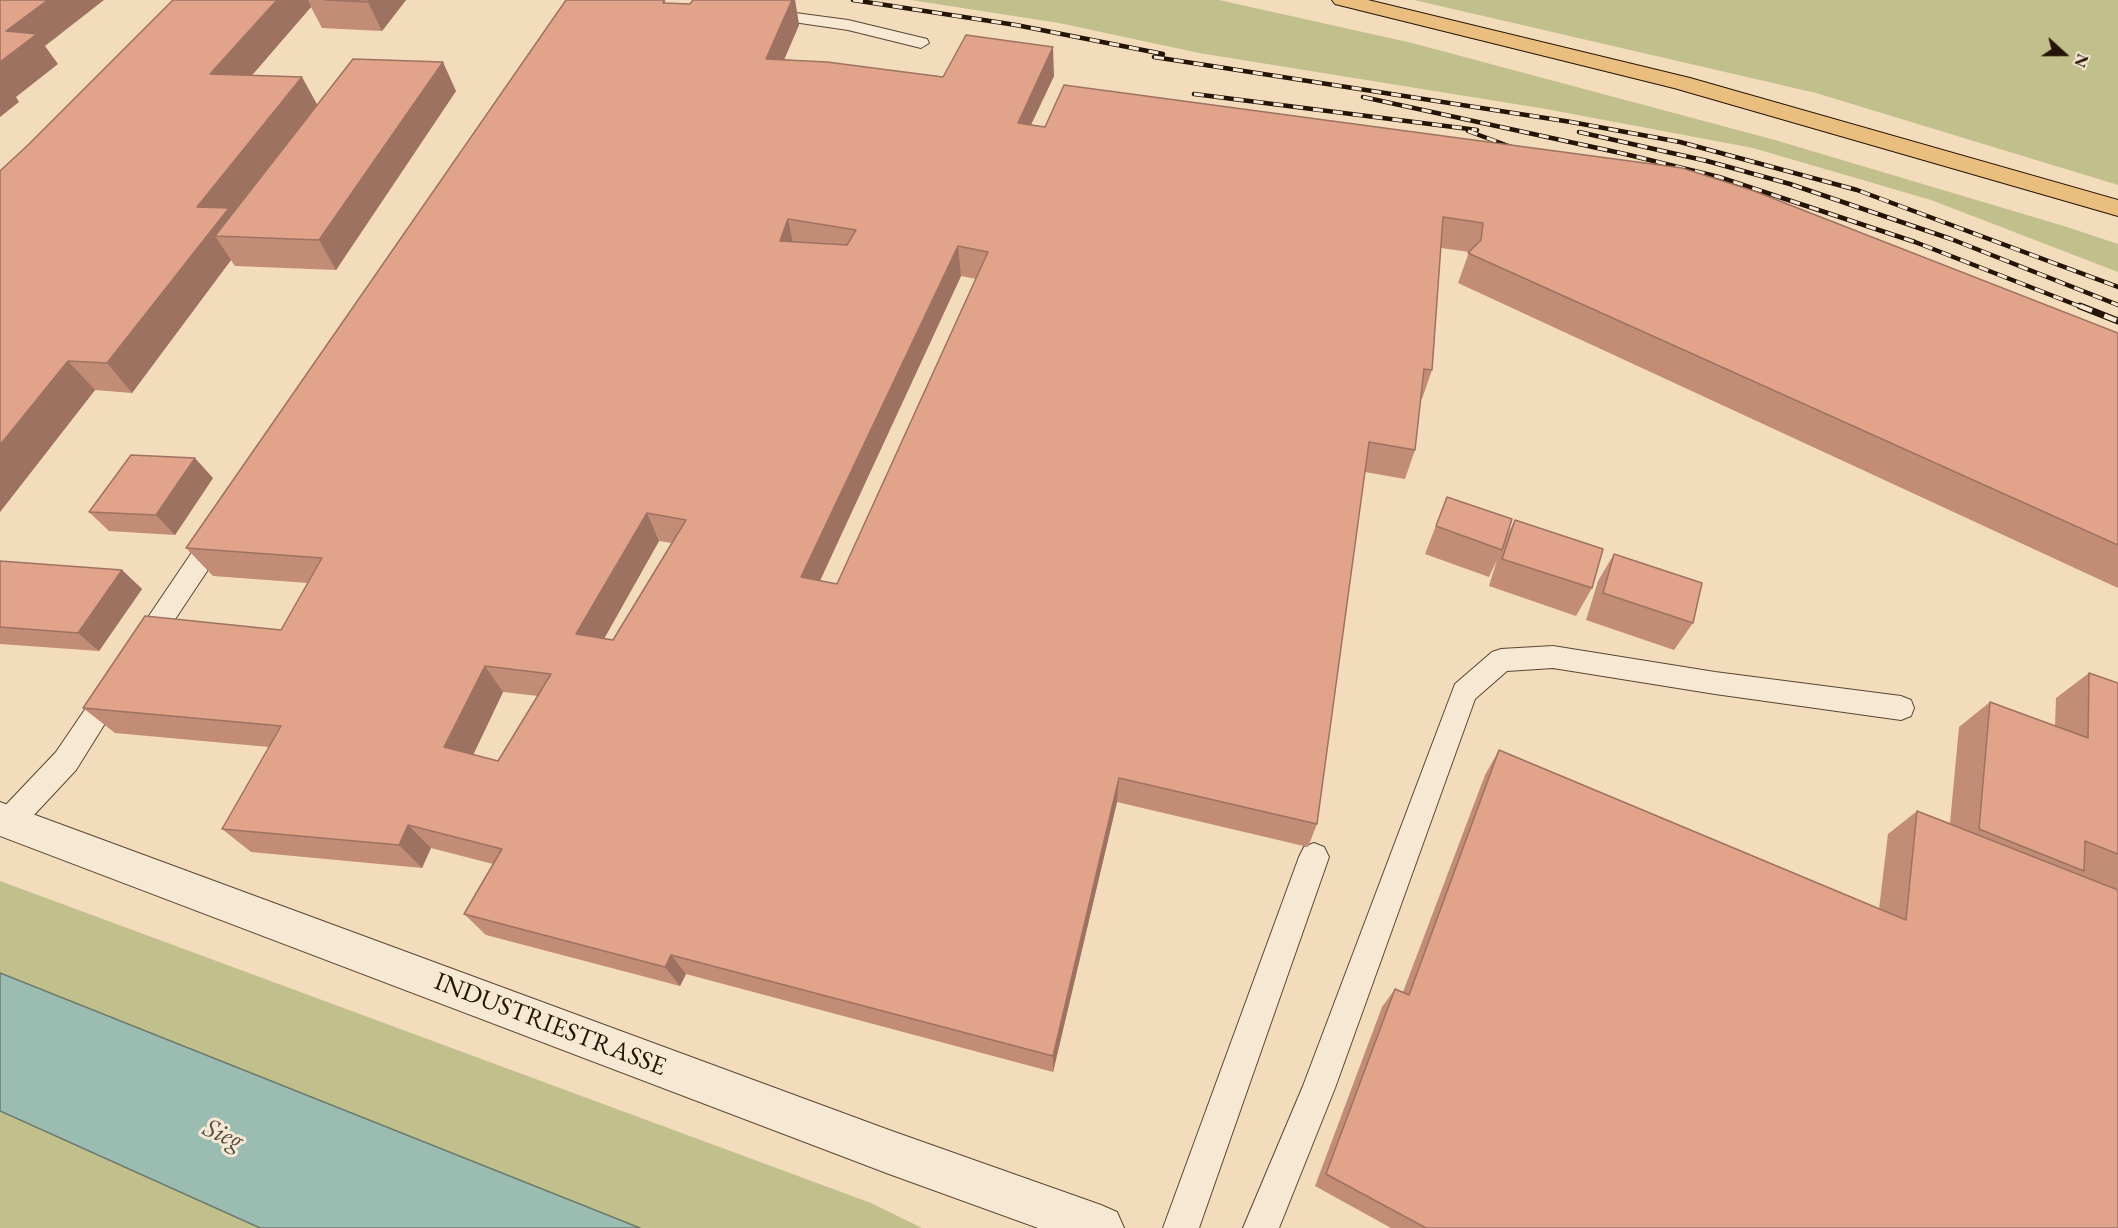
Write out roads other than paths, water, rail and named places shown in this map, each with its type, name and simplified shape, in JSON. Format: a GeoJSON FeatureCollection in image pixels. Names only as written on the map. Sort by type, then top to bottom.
{"type":"FeatureCollection","features":[{"type":"Feature","properties":{"kind":"main road"},"geometry":{"type":"LineString","coordinates":[[1342,0],[1682,83],[1999,172],[2118,208]]}},
{"type":"Feature","properties":{"kind":"street","name":"INDUSTRIESTRASSE"},"geometry":{"type":"LineString","coordinates":[[5,821],[878,1148],[1101,1228]]}},
{"type":"Feature","properties":{"kind":"lane"},"geometry":{"type":"LineString","coordinates":[[740,12],[788,15],[848,25],[921,43]]}},
{"type":"Feature","properties":{"kind":"lane"},"geometry":{"type":"LineString","coordinates":[[5,821],[66,761],[232,514]]}},
{"type":"Feature","properties":{"kind":"lane"},"geometry":{"type":"LineString","coordinates":[[1261,1228],[1320,1088],[1464,692],[1501,660],[1553,657],[1715,683],[1901,708]]}},
{"type":"Feature","properties":{"kind":"lane"},"geometry":{"type":"LineString","coordinates":[[1181,1228],[1314,857]]}},
{"type":"Feature","properties":{"kind":"water","name":"Sieg"},"geometry":{"type":"Polygon","coordinates":[[[0,973],[640,1228],[260,1228],[0,1111],[0,973]]]}},
{"type":"Feature","properties":{"kind":"railway"},"geometry":{"type":"LineString","coordinates":[[853,0],[1016,25],[1163,54]]}},
{"type":"Feature","properties":{"kind":"railway"},"geometry":{"type":"LineString","coordinates":[[1154,57],[1571,122],[1680,142],[1857,190],[2118,287]]}},
{"type":"Feature","properties":{"kind":"railway"},"geometry":{"type":"LineString","coordinates":[[1194,94],[1477,130]]}},
{"type":"Feature","properties":{"kind":"railway"},"geometry":{"type":"LineString","coordinates":[[1363,97],[1625,154],[1719,177],[1915,242],[2084,308]]}},
{"type":"Feature","properties":{"kind":"railway"},"geometry":{"type":"LineString","coordinates":[[1468,131],[1514,148]]}},
{"type":"Feature","properties":{"kind":"railway"},"geometry":{"type":"LineString","coordinates":[[1579,132],[1707,161],[1790,184],[1951,239],[2118,305]]}},
{"type":"Feature","properties":{"kind":"railway"},"geometry":{"type":"LineString","coordinates":[[2080,306],[2118,321]]}}]}
